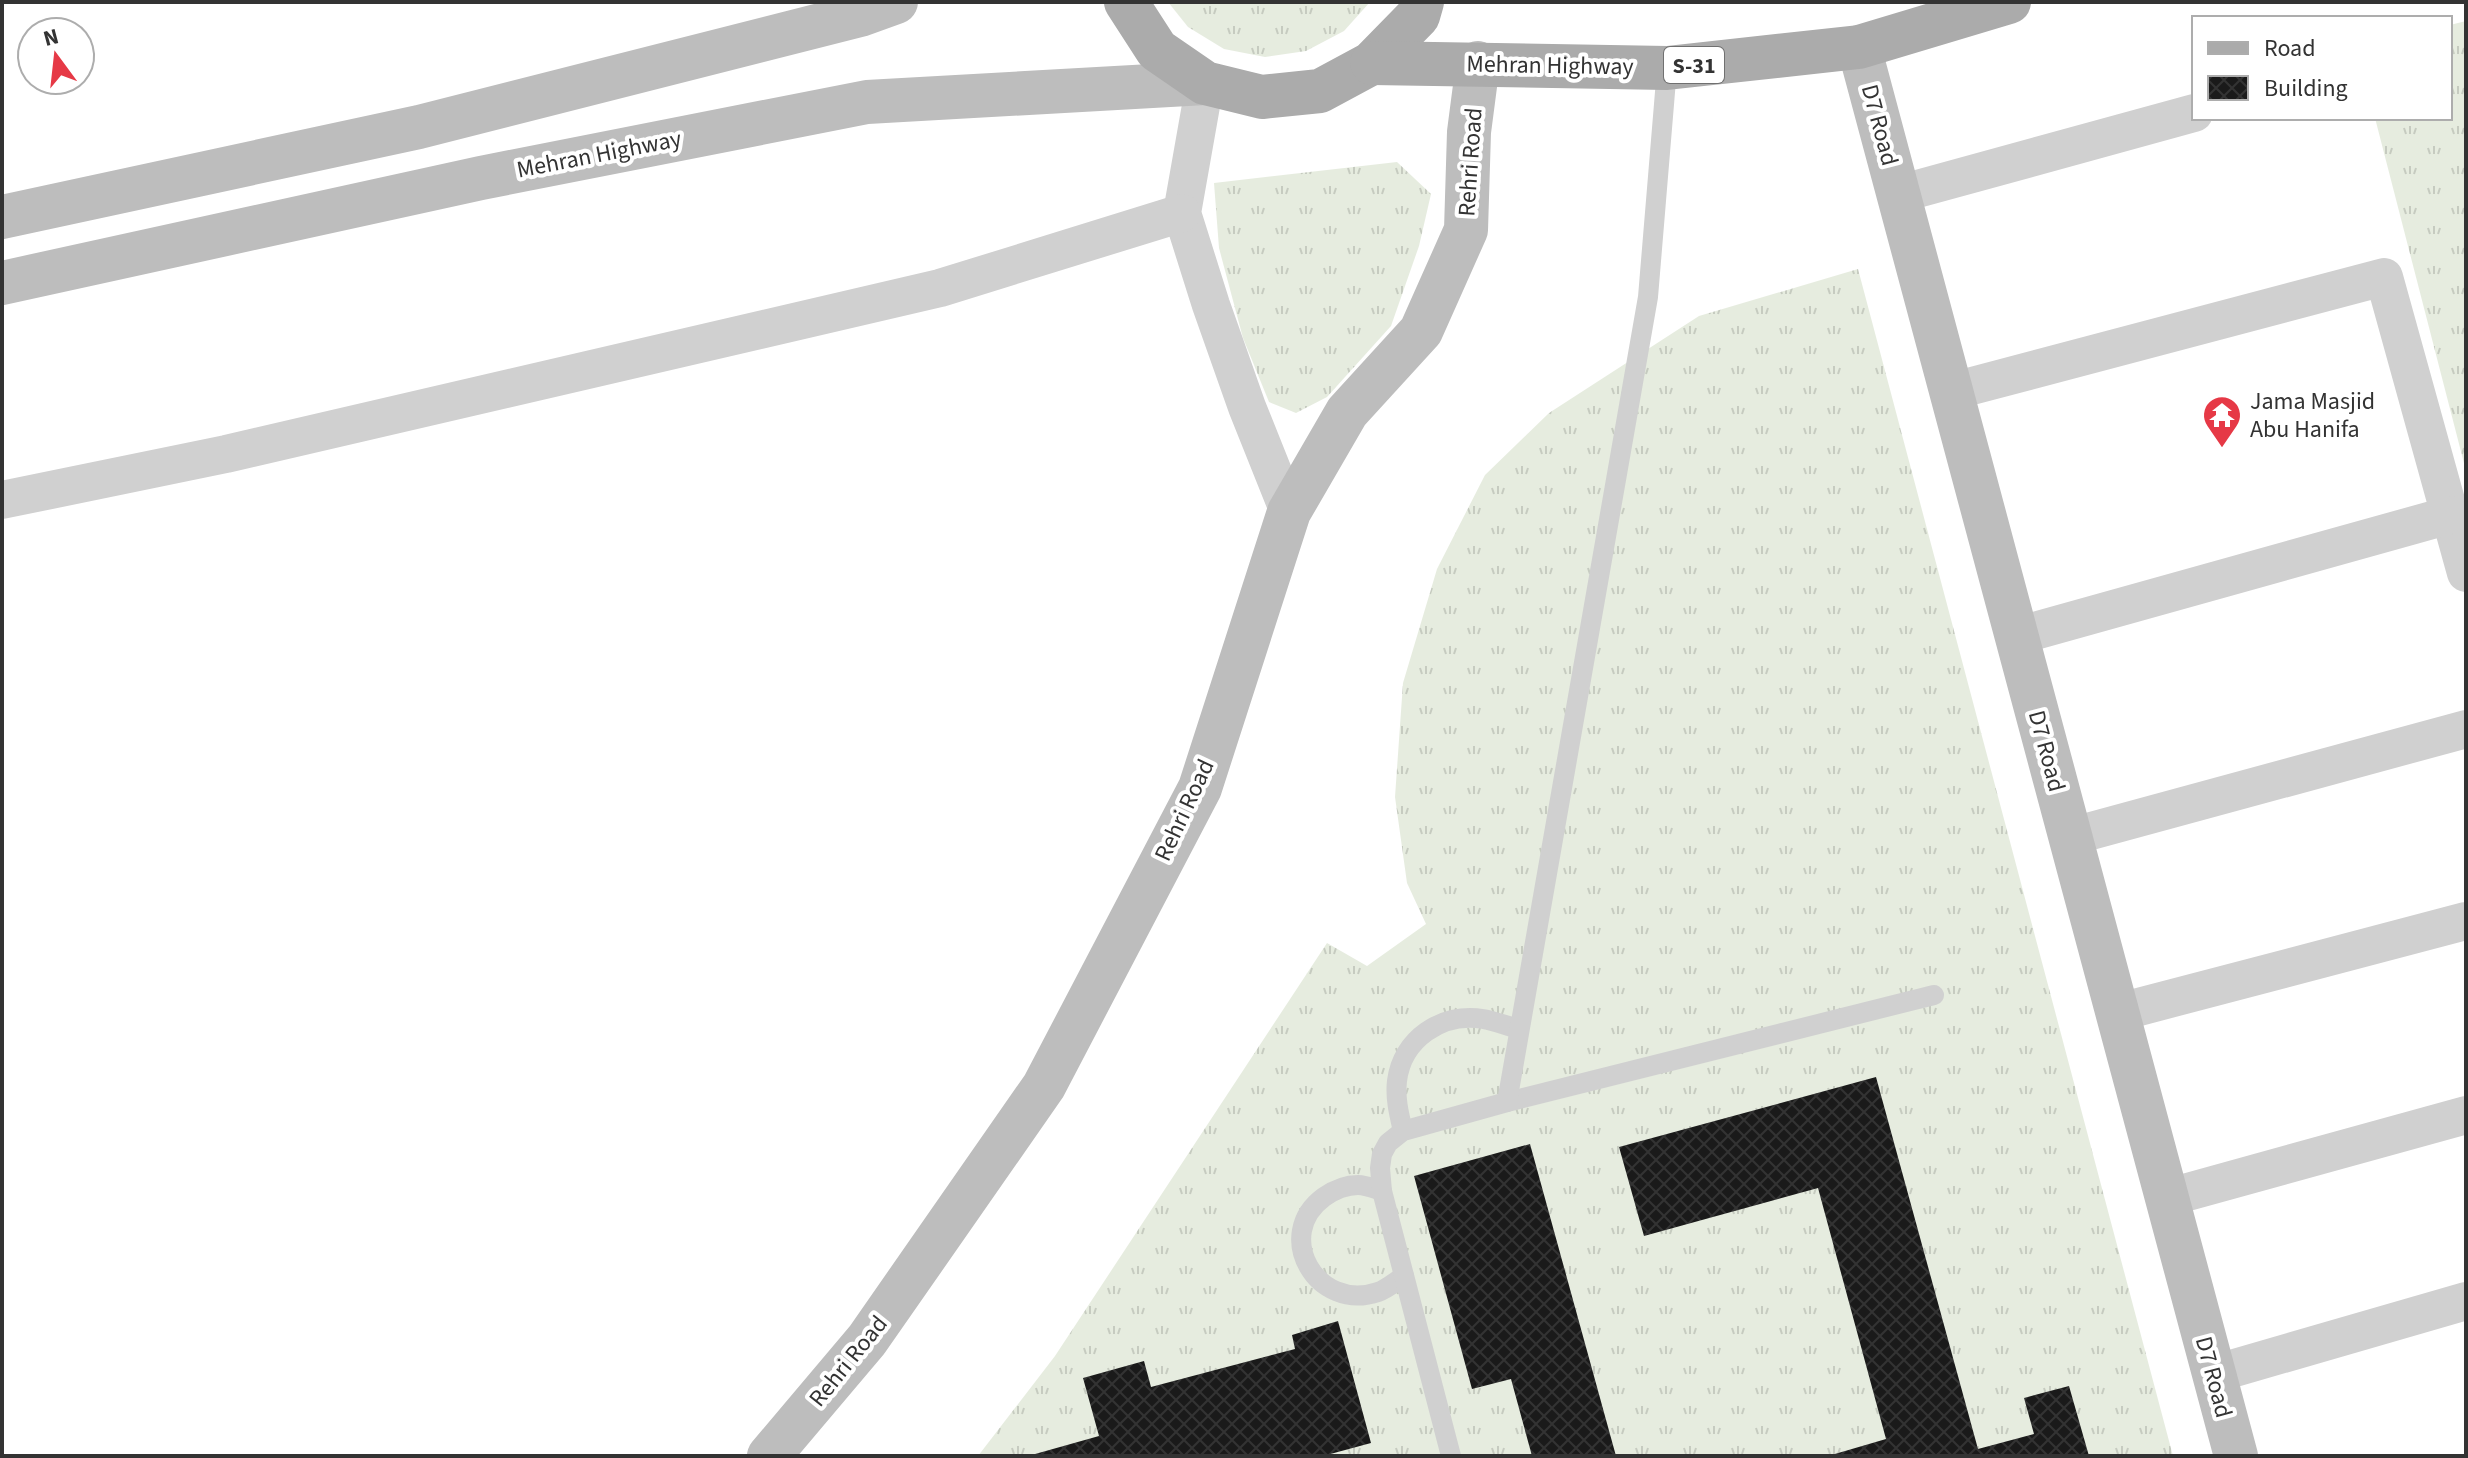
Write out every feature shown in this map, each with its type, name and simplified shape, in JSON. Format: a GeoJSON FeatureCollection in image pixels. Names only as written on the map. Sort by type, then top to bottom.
{"type":"FeatureCollection","features":[{"type":"Feature","properties":{"kind":"main road"},"geometry":{"type":"LineString","coordinates":[[1126,2],[1157,50],[1205,83],[1262,97],[1320,91],[1372,63],[1418,16],[1422,2]]}},
{"type":"Feature","properties":{"kind":"main road","name":"Mehran Highway"},"geometry":{"type":"LineString","coordinates":[[1372,63],[1667,68],[1859,47],[1918,15],[2009,2]]}},
{"type":"Feature","properties":{"kind":"street"},"geometry":{"type":"LineString","coordinates":[[2,217],[419,127],[860,15],[896,2]]}},
{"type":"Feature","properties":{"kind":"street","name":"D7 Road"},"geometry":{"type":"LineString","coordinates":[[1859,47],[2236,1456]]}},
{"type":"Feature","properties":{"kind":"street","name":"Rehri Road"},"geometry":{"type":"LineString","coordinates":[[769,1456],[867,1340],[1044,1086],[1200,788],[1289,512],[1347,412],[1421,331],[1466,230],[1469,132],[1478,63]]}},
{"type":"Feature","properties":{"kind":"street"},"geometry":{"type":"LineString","coordinates":[[1205,83],[1182,213],[1231,363],[1289,512]]}},
{"type":"Feature","properties":{"kind":"street","name":"Mehran Highway"},"geometry":{"type":"LineString","coordinates":[[2,283],[481,178],[867,102],[1205,83]]}},
{"type":"Feature","properties":{"kind":"street"},"geometry":{"type":"LineString","coordinates":[[1899,194],[2192,114]]}},
{"type":"Feature","properties":{"kind":"street"},"geometry":{"type":"LineString","coordinates":[[2,500],[226,454],[940,288],[1182,213]]}},
{"type":"Feature","properties":{"kind":"street"},"geometry":{"type":"LineString","coordinates":[[1953,391],[2384,277],[2466,573]]}},
{"type":"Feature","properties":{"kind":"street"},"geometry":{"type":"LineString","coordinates":[[2017,636],[2450,515]]}},
{"type":"Feature","properties":{"kind":"street"},"geometry":{"type":"LineString","coordinates":[[2069,837],[2466,729]]}},
{"type":"Feature","properties":{"kind":"street"},"geometry":{"type":"LineString","coordinates":[[2116,1013],[2466,921]]}},
{"type":"Feature","properties":{"kind":"street"},"geometry":{"type":"LineString","coordinates":[[2166,1198],[2466,1115]]}},
{"type":"Feature","properties":{"kind":"street"},"geometry":{"type":"LineString","coordinates":[[2214,1374],[2466,1301]]}},
{"type":"Feature","properties":{"kind":"lane"},"geometry":{"type":"LineString","coordinates":[[1507,1102],[1648,297],[1667,68]]}},
{"type":"Feature","properties":{"kind":"lane"},"geometry":{"type":"LineString","coordinates":[[1451,1456],[1382,1191],[1380,1168],[1388,1143],[1403,1131],[1507,1102],[1934,995]]}},
{"type":"Feature","properties":{"kind":"lane"},"geometry":{"type":"LineString","coordinates":[[1403,1131],[1397,1105],[1397,1080],[1405,1051],[1424,1031],[1449,1020],[1481,1018],[1519,1029]]}},
{"type":"Feature","properties":{"kind":"lane"},"geometry":{"type":"LineString","coordinates":[[1382,1191],[1359,1185],[1335,1190],[1315,1204],[1303,1226],[1302,1251],[1312,1274],[1331,1290],[1354,1297],[1379,1291],[1404,1276]]}},
{"type":"Feature","properties":{"kind":"green space"},"geometry":{"type":"Polygon","coordinates":[[[1168,2],[1370,2],[1344,31],[1306,51],[1265,57],[1224,49],[1188,27],[1168,2]]]}},
{"type":"Feature","properties":{"kind":"green space"},"geometry":{"type":"Polygon","coordinates":[[[2466,21],[2466,471],[2376,120],[2452,120],[2452,24],[2466,21]]]}},
{"type":"Feature","properties":{"kind":"green space"},"geometry":{"type":"Polygon","coordinates":[[[1397,162],[1431,194],[1419,246],[1391,326],[1327,397],[1296,413],[1269,402],[1243,338],[1219,248],[1214,183],[1397,162]]]}},
{"type":"Feature","properties":{"kind":"green space"},"geometry":{"type":"Polygon","coordinates":[[[1858,269],[2173,1456],[978,1456],[1055,1356],[1327,943],[1367,966],[1426,924],[1407,883],[1395,797],[1403,683],[1437,569],[1485,475],[1549,413],[1699,316],[1858,269]]]}},
{"type":"Feature","properties":{"kind":"building"},"geometry":{"type":"Polygon","coordinates":[[[1876,1077],[1978,1449],[2034,1434],[2024,1398],[2069,1386],[2089,1456],[1828,1456],[1886,1439],[1818,1188],[1644,1236],[1619,1147],[1876,1077]]]}},
{"type":"Feature","properties":{"kind":"building"},"geometry":{"type":"Polygon","coordinates":[[[1530,1144],[1616,1456],[1532,1456],[1511,1379],[1472,1389],[1414,1176],[1530,1144]]]}},
{"type":"Feature","properties":{"kind":"building"},"geometry":{"type":"Polygon","coordinates":[[[1338,1321],[1371,1443],[1323,1456],[1028,1456],[1099,1436],[1083,1378],[1144,1361],[1151,1387],[1295,1349],[1292,1335],[1338,1321]]]}},
{"type":"Feature","properties":{"kind":"place","name":"Jama Masjid Abu Hanifa"},"geometry":{"type":"Point","coordinates":[2222,449]}}]}
